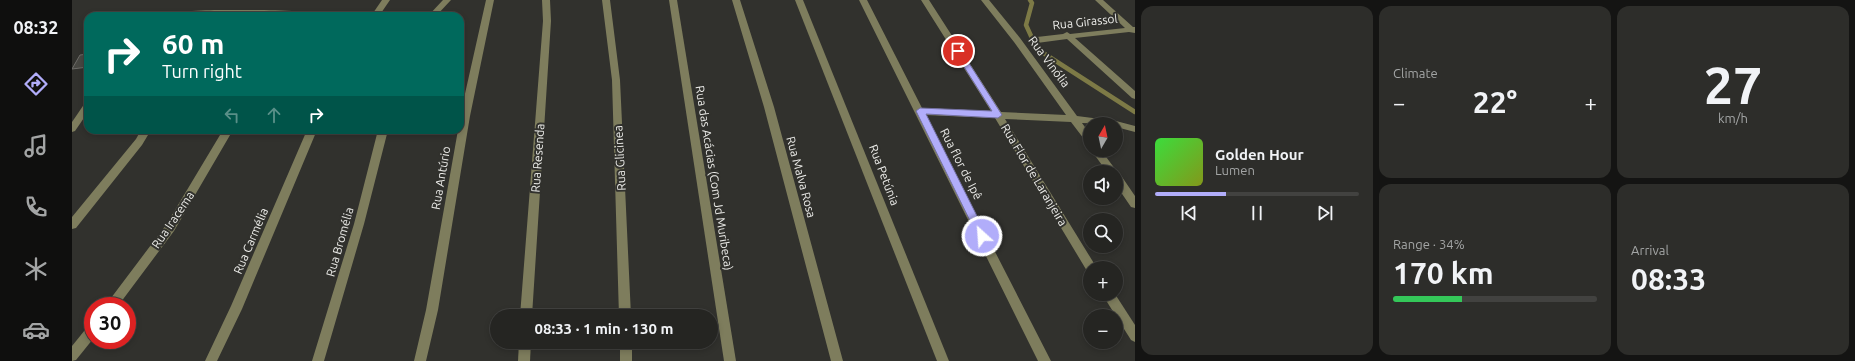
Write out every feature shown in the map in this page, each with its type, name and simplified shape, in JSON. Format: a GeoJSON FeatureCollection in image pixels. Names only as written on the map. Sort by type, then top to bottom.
{"type":"FeatureCollection","features":[{"type":"Feature","properties":{"kind":"street"},"geometry":{"type":"LineString","coordinates":[[378,12],[386,0]]}},
{"type":"Feature","properties":{"kind":"street"},"geometry":{"type":"LineString","coordinates":[[436,12],[447,0]]}},
{"type":"Feature","properties":{"kind":"street","name":"Rua Antúrio"},"geometry":{"type":"LineString","coordinates":[[464,122],[490,0]]}},
{"type":"Feature","properties":{"kind":"street","name":"Rua Resenda"},"geometry":{"type":"LineString","coordinates":[[526,309],[547,21],[546,0]]}},
{"type":"Feature","properties":{"kind":"street","name":"Rua Glicinea"},"geometry":{"type":"LineString","coordinates":[[606,0],[616,88],[625,309]]}},
{"type":"Feature","properties":{"kind":"street","name":"Rua das Acácias (Com Jd Muribeca)"},"geometry":{"type":"LineString","coordinates":[[672,0],[730,361]]}},
{"type":"Feature","properties":{"kind":"street","name":"Rua Malva Rosa"},"geometry":{"type":"LineString","coordinates":[[736,0],[769,108],[837,361]]}},
{"type":"Feature","properties":{"kind":"street","name":"Rua Petúnia"},"geometry":{"type":"LineString","coordinates":[[799,0],[943,361]]}},
{"type":"Feature","properties":{"kind":"street","name":"Rua flor de Ipê"},"geometry":{"type":"LineString","coordinates":[[863,0],[1045,361]]}},
{"type":"Feature","properties":{"kind":"street","name":"Rua Flor de Laranjeira"},"geometry":{"type":"LineString","coordinates":[[925,0],[998,115],[1087,261]]}},
{"type":"Feature","properties":{"kind":"street","name":"Rua Vinólia"},"geometry":{"type":"LineString","coordinates":[[985,0],[1083,130]]}},
{"type":"Feature","properties":{"kind":"street"},"geometry":{"type":"LineString","coordinates":[[1099,0],[1134,31]]}},
{"type":"Feature","properties":{"kind":"street","name":"Rua Girassol"},"geometry":{"type":"LineString","coordinates":[[1037,40],[1067,36],[1134,31]]}},
{"type":"Feature","properties":{"kind":"street"},"geometry":{"type":"LineString","coordinates":[[1067,36],[1135,96]]}},
{"type":"Feature","properties":{"kind":"street"},"geometry":{"type":"LineString","coordinates":[[72,129],[84,111]]}},
{"type":"Feature","properties":{"kind":"street"},"geometry":{"type":"LineString","coordinates":[[920,111],[1083,120]]}},
{"type":"Feature","properties":{"kind":"street"},"geometry":{"type":"LineString","coordinates":[[1123,126],[1135,129]]}},
{"type":"Feature","properties":{"kind":"street"},"geometry":{"type":"LineString","coordinates":[[72,224],[139,142],[144,134]]}},
{"type":"Feature","properties":{"kind":"street","name":"Rua Iracema"},"geometry":{"type":"LineString","coordinates":[[118,297],[170,228],[226,134]]}},
{"type":"Feature","properties":{"kind":"street","name":"Rua Carmélia"},"geometry":{"type":"LineString","coordinates":[[211,361],[236,309],[310,134]]}},
{"type":"Feature","properties":{"kind":"street","name":"Rua Bromélia"},"geometry":{"type":"LineString","coordinates":[[318,361],[359,224],[382,134]]}},
{"type":"Feature","properties":{"kind":"street","name":"Rua Antúrio"},"geometry":{"type":"LineString","coordinates":[[420,361],[432,310],[462,134]]}},
{"type":"Feature","properties":{"kind":"street"},"geometry":{"type":"LineString","coordinates":[[1123,187],[1135,204]]}},
{"type":"Feature","properties":{"kind":"street"},"geometry":{"type":"LineString","coordinates":[[1112,301],[1135,336]]}},
{"type":"Feature","properties":{"kind":"street"},"geometry":{"type":"LineString","coordinates":[[72,356],[84,341]]}},
{"type":"Feature","properties":{"kind":"street"},"geometry":{"type":"LineString","coordinates":[[524,361],[525,349]]}},
{"type":"Feature","properties":{"kind":"street"},"geometry":{"type":"LineString","coordinates":[[626,349],[626,361]]}},
{"type":"Feature","properties":{"kind":"building"},"geometry":{"type":"Polygon","coordinates":[[[84,54],[84,68],[72,69],[80,55],[84,54]]]}},
{"type":"Feature","properties":{"kind":"waterway"},"geometry":{"type":"LineString","coordinates":[[1030,0],[1032,3],[1026,25],[1037,49],[1135,112]]}},
{"type":"Feature","properties":{"kind":"route"},"geometry":{"type":"LineString","coordinates":[[958,51],[998,115],[920,111],[982,236]]}}]}
